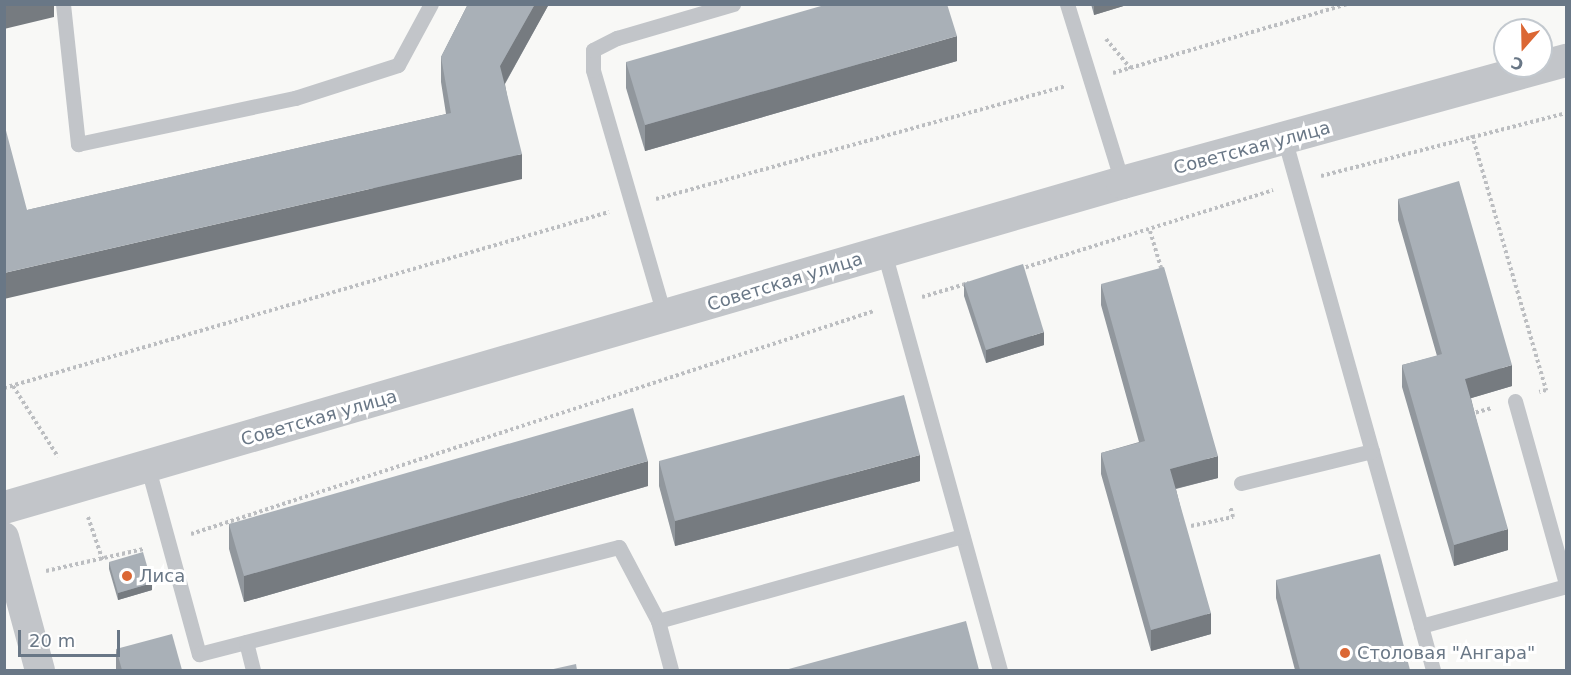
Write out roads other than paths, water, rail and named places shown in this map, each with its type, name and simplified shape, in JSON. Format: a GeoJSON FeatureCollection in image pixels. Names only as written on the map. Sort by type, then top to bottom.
{"type":"FeatureCollection","features":[{"type":"Feature","properties":{"kind":"street","name":"Советская улица"},"geometry":{"type":"LineString","coordinates":[[4,507],[148,468],[665,318],[1122,182],[1285,141],[1566,60]]}},
{"type":"Feature","properties":{"kind":"street"},"geometry":{"type":"LineString","coordinates":[[4,537],[40,670]]}},
{"type":"Feature","properties":{"kind":"lane"},"geometry":{"type":"LineString","coordinates":[[63,4],[78,144],[295,98],[398,65],[431,4]]}},
{"type":"Feature","properties":{"kind":"lane"},"geometry":{"type":"LineString","coordinates":[[665,318],[592,69],[593,50],[617,38],[733,4]]}},
{"type":"Feature","properties":{"kind":"lane"},"geometry":{"type":"LineString","coordinates":[[1067,4],[1122,182]]}},
{"type":"Feature","properties":{"kind":"lane"},"geometry":{"type":"LineString","coordinates":[[1285,141],[1433,670]]}},
{"type":"Feature","properties":{"kind":"lane"},"geometry":{"type":"LineString","coordinates":[[884,252],[896,304],[999,670]]}},
{"type":"Feature","properties":{"kind":"lane"},"geometry":{"type":"LineString","coordinates":[[1420,626],[1566,585],[1515,401]]}},
{"type":"Feature","properties":{"kind":"lane"},"geometry":{"type":"LineString","coordinates":[[1241,483],[1372,451]]}},
{"type":"Feature","properties":{"kind":"lane"},"geometry":{"type":"LineString","coordinates":[[148,468],[199,654],[619,547],[658,621],[671,670]]}},
{"type":"Feature","properties":{"kind":"lane"},"geometry":{"type":"LineString","coordinates":[[658,621],[962,536]]}},
{"type":"Feature","properties":{"kind":"lane"},"geometry":{"type":"LineString","coordinates":[[246,642],[253,670]]}},
{"type":"Feature","properties":{"kind":"place","name":"Лиса"},"geometry":{"type":"Point","coordinates":[127,576]}},
{"type":"Feature","properties":{"kind":"place","name":"Столовая \"Ангара\""},"geometry":{"type":"Point","coordinates":[1345,653]}}]}
